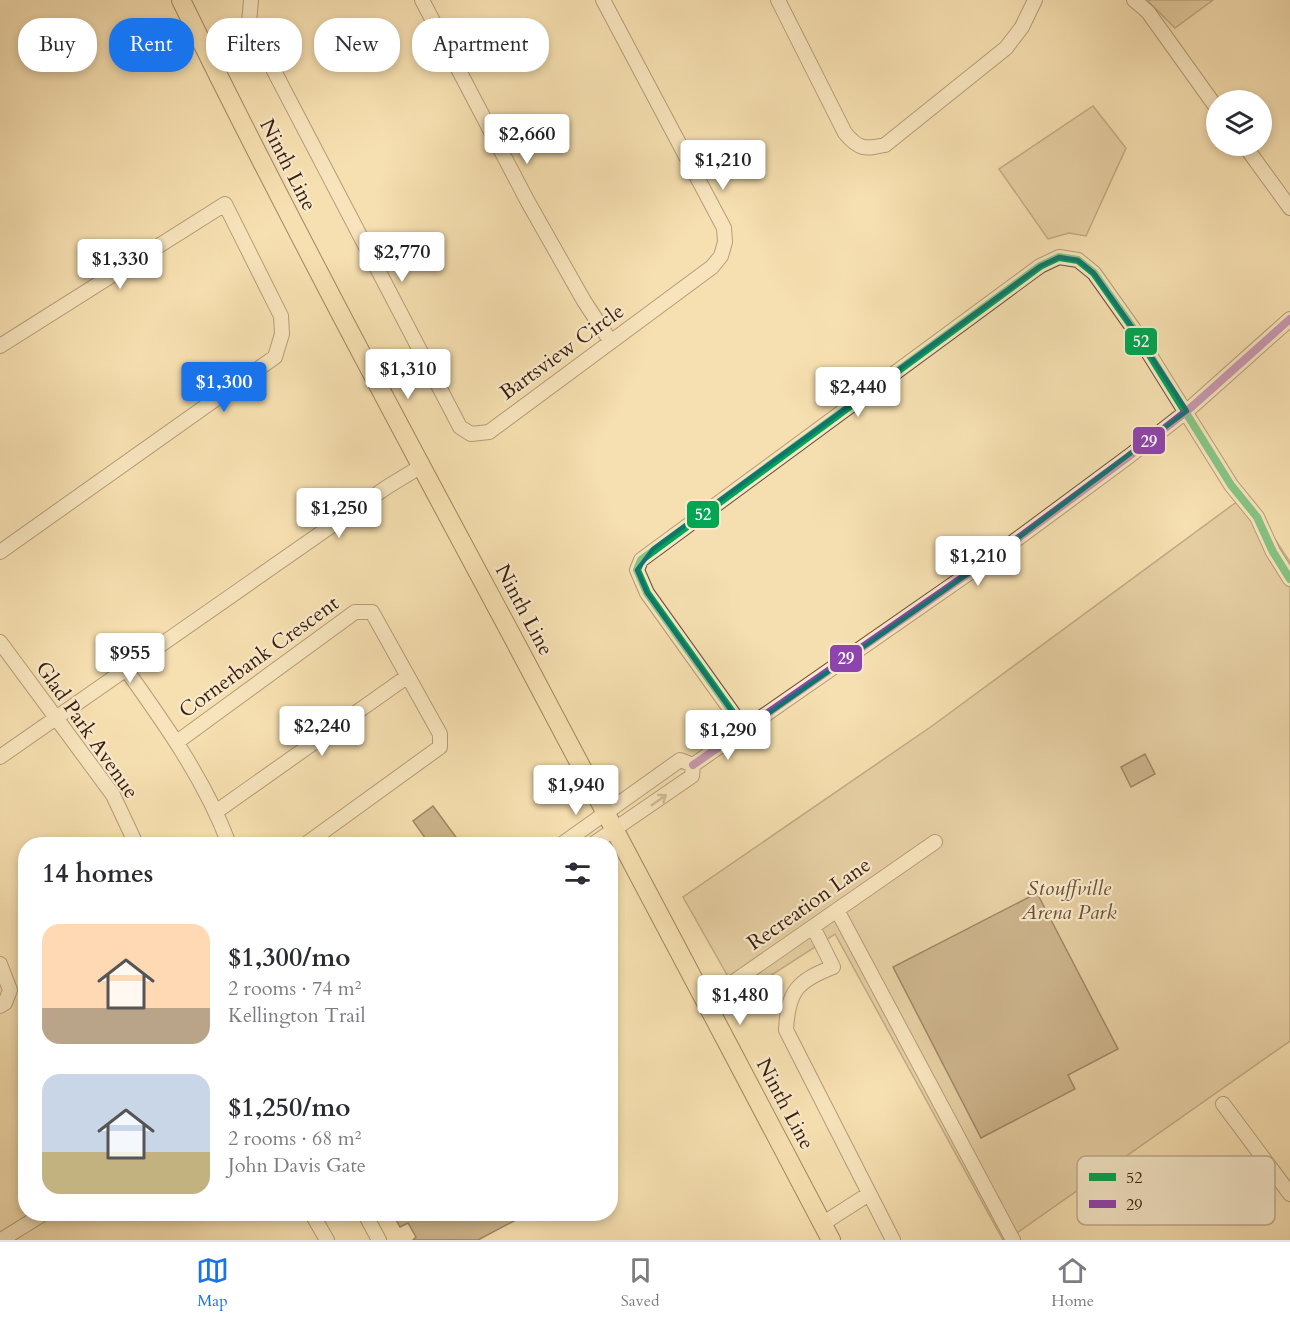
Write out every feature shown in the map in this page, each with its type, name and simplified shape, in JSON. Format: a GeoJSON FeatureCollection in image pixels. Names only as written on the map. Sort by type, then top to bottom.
{"type":"FeatureCollection","features":[{"type":"Feature","properties":{"kind":"main road","name":"Ninth Line"},"geometry":{"type":"LineString","coordinates":[[181,0],[288,215],[335,299],[420,467],[611,822],[831,1240]]}},
{"type":"Feature","properties":{"kind":"street","name":"Bartsview Circle"},"geometry":{"type":"LineString","coordinates":[[251,0],[249,23],[460,427],[471,434],[489,432],[712,267],[721,256],[725,243],[724,228],[711,202],[603,0]]}},
{"type":"Feature","properties":{"kind":"street"},"geometry":{"type":"LineString","coordinates":[[422,0],[528,202],[584,301],[611,342]]}},
{"type":"Feature","properties":{"kind":"street"},"geometry":{"type":"LineString","coordinates":[[778,0],[845,133],[855,145],[868,148],[885,145],[1006,48],[1023,27],[1035,0]]}},
{"type":"Feature","properties":{"kind":"street"},"geometry":{"type":"LineString","coordinates":[[1134,0],[1148,12],[1206,93]]}},
{"type":"Feature","properties":{"kind":"street"},"geometry":{"type":"LineString","coordinates":[[1252,156],[1290,208]]}},
{"type":"Feature","properties":{"kind":"street"},"geometry":{"type":"LineString","coordinates":[[0,346],[225,204],[281,316],[282,334],[275,357],[0,552]]}},
{"type":"Feature","properties":{"kind":"street"},"geometry":{"type":"LineString","coordinates":[[745,730],[647,594],[637,570],[641,560],[1040,266],[1059,257],[1078,260],[1094,273],[1187,411],[1231,485],[1257,517],[1273,552],[1290,579]]}},
{"type":"Feature","properties":{"kind":"street"},"geometry":{"type":"LineString","coordinates":[[693,765],[1005,548],[1187,411],[1290,319]]}},
{"type":"Feature","properties":{"kind":"street"},"geometry":{"type":"LineString","coordinates":[[0,757],[387,487],[420,467]]}},
{"type":"Feature","properties":{"kind":"street","name":"Cornerbank Crescent"},"geometry":{"type":"LineString","coordinates":[[177,742],[355,612],[372,612],[440,734],[440,747],[316,837]]}},
{"type":"Feature","properties":{"kind":"street","name":"Glad Park Avenue"},"geometry":{"type":"LineString","coordinates":[[0,642],[54,719],[113,795],[133,837]]}},
{"type":"Feature","properties":{"kind":"street"},"geometry":{"type":"LineString","coordinates":[[125,668],[177,742],[217,811],[226,837]]}},
{"type":"Feature","properties":{"kind":"street"},"geometry":{"type":"LineString","coordinates":[[217,811],[408,676]]}},
{"type":"Feature","properties":{"kind":"street"},"geometry":{"type":"LineString","coordinates":[[599,837],[611,822],[680,760],[693,765]]}},
{"type":"Feature","properties":{"kind":"street"},"geometry":{"type":"LineString","coordinates":[[578,837],[611,822],[692,776],[693,765]]}},
{"type":"Feature","properties":{"kind":"street","name":"Recreation Lane"},"geometry":{"type":"LineString","coordinates":[[706,1001],[935,842]]}},
{"type":"Feature","properties":{"kind":"street"},"geometry":{"type":"LineString","coordinates":[[837,910],[1012,1240]]}},
{"type":"Feature","properties":{"kind":"street"},"geometry":{"type":"LineString","coordinates":[[813,927],[833,967],[797,986],[787,1005],[786,1030],[893,1240]]}},
{"type":"Feature","properties":{"kind":"street"},"geometry":{"type":"LineString","coordinates":[[0,964],[10,990],[5,1003],[0,1006]]}},
{"type":"Feature","properties":{"kind":"street"},"geometry":{"type":"LineString","coordinates":[[1223,1104],[1262,1156]]}},
{"type":"Feature","properties":{"kind":"street"},"geometry":{"type":"LineString","coordinates":[[1275,1174],[1290,1194]]}},
{"type":"Feature","properties":{"kind":"street"},"geometry":{"type":"LineString","coordinates":[[822,1224],[869,1194]]}},
{"type":"Feature","properties":{"kind":"street"},"geometry":{"type":"LineString","coordinates":[[1,1240],[32,1221]]}},
{"type":"Feature","properties":{"kind":"street"},"geometry":{"type":"LineString","coordinates":[[316,1221],[327,1240]]}},
{"type":"Feature","properties":{"kind":"street"},"geometry":{"type":"LineString","coordinates":[[369,1221],[379,1240]]}},
{"type":"Feature","properties":{"kind":"highlighted area"},"geometry":{"type":"Polygon","coordinates":[[[1059,257],[1078,260],[1094,273],[1187,411],[1005,548],[745,730],[647,593],[637,570],[653,549],[1040,266],[1059,257]]]}},
{"type":"Feature","properties":{"kind":"green space"},"geometry":{"type":"Polygon","coordinates":[[[1147,0],[1213,0],[1175,28],[1147,0]]]}},
{"type":"Feature","properties":{"kind":"green space"},"geometry":{"type":"Polygon","coordinates":[[[1093,106],[1126,148],[1086,236],[1069,233],[1048,239],[999,169],[1093,106]]]}},
{"type":"Feature","properties":{"kind":"green space","name":"Stouffville Arena Park"},"geometry":{"type":"Polygon","coordinates":[[[1246,495],[1290,562],[1290,1041],[1126,1156],[1077,1156],[1077,1191],[1007,1240],[1003,1240],[835,934],[739,996],[683,897],[932,726],[1246,495]]]}},
{"type":"Feature","properties":{"kind":"building"},"geometry":{"type":"Polygon","coordinates":[[[1145,754],[1155,774],[1131,787],[1121,767],[1145,754]]]}},
{"type":"Feature","properties":{"kind":"building"},"geometry":{"type":"Polygon","coordinates":[[[433,806],[456,837],[425,837],[413,821],[433,806]]]}},
{"type":"Feature","properties":{"kind":"building"},"geometry":{"type":"Polygon","coordinates":[[[1037,893],[1118,1049],[1068,1075],[1075,1089],[981,1138],[893,967],[1037,893]]]}},
{"type":"Feature","properties":{"kind":"building"},"geometry":{"type":"Polygon","coordinates":[[[397,1221],[514,1221],[478,1240],[413,1240],[416,1237],[408,1223],[400,1227],[397,1221]]]}},
{"type":"Feature","properties":{"kind":"transit line","name":"52"},"geometry":{"type":"LineString","coordinates":[[745,730],[647,593],[637,570],[641,560],[1040,266],[1059,257],[1078,260],[1094,273],[1133,328],[1231,485],[1257,517],[1273,552],[1290,579]]}},
{"type":"Feature","properties":{"kind":"transit line","name":"29"},"geometry":{"type":"LineString","coordinates":[[693,765],[1005,548],[1128,457],[1187,411],[1290,319]]}}]}
